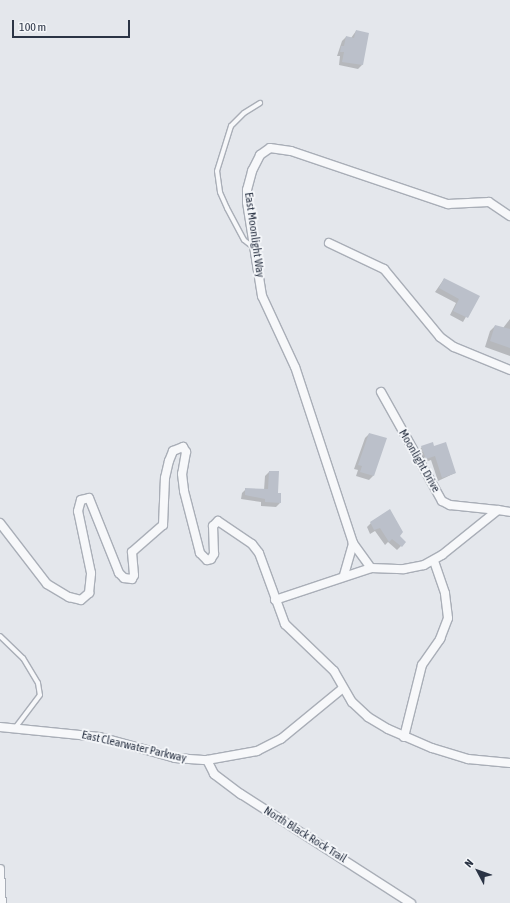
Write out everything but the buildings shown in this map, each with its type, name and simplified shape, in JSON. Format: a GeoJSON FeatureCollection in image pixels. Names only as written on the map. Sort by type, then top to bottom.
{"type":"FeatureCollection","features":[{"type":"Feature","properties":{"kind":"street","name":"East Moonlight Way"},"geometry":{"type":"LineString","coordinates":[[371,568],[353,543],[295,367],[266,307],[253,248],[247,190],[260,155],[270,148],[314,158],[360,176],[396,185],[448,204],[489,202],[510,216]]}},
{"type":"Feature","properties":{"kind":"street"},"geometry":{"type":"LineString","coordinates":[[329,243],[384,269],[440,337],[454,346],[510,370]]}},
{"type":"Feature","properties":{"kind":"street","name":"Moonlight Drive"},"geometry":{"type":"LineString","coordinates":[[381,392],[442,501],[450,505],[498,510]]}},
{"type":"Feature","properties":{"kind":"street"},"geometry":{"type":"LineString","coordinates":[[0,523],[47,584],[69,597],[82,600],[89,593],[91,573],[78,511],[81,500],[89,498],[119,573],[124,578],[132,579],[134,575],[132,552],[163,525],[166,478],[169,461],[174,450],[183,447],[186,452],[182,474],[184,491],[200,553],[206,560],[211,559],[215,549],[213,526],[218,521],[225,524],[256,549],[285,624],[334,671],[352,702],[368,717],[404,737],[468,759],[510,763]]}},
{"type":"Feature","properties":{"kind":"street"},"geometry":{"type":"LineString","coordinates":[[275,600],[315,588],[344,575],[371,568],[404,569],[434,561],[498,510],[510,512]]}},
{"type":"Feature","properties":{"kind":"street"},"geometry":{"type":"LineString","coordinates":[[344,575],[353,543]]}},
{"type":"Feature","properties":{"kind":"street"},"geometry":{"type":"LineString","coordinates":[[404,737],[422,665],[440,639],[448,618],[445,593],[434,561]]}},
{"type":"Feature","properties":{"kind":"street","name":"East Clearwater Parkway"},"geometry":{"type":"LineString","coordinates":[[0,727],[100,737],[175,758],[207,760],[257,751],[276,742],[343,688]]}},
{"type":"Feature","properties":{"kind":"street","name":"North Black Rock Trail"},"geometry":{"type":"LineString","coordinates":[[207,760],[214,774],[241,794],[411,903]]}},
{"type":"Feature","properties":{"kind":"street"},"geometry":{"type":"LineString","coordinates":[[0,869],[2,903]]}},
{"type":"Feature","properties":{"kind":"lane"},"geometry":{"type":"LineString","coordinates":[[253,248],[244,240],[227,208],[220,192],[217,171],[231,126],[244,113],[260,104]]}},
{"type":"Feature","properties":{"kind":"lane"},"geometry":{"type":"LineString","coordinates":[[0,636],[23,658],[38,683],[40,695],[15,728]]}}]}
